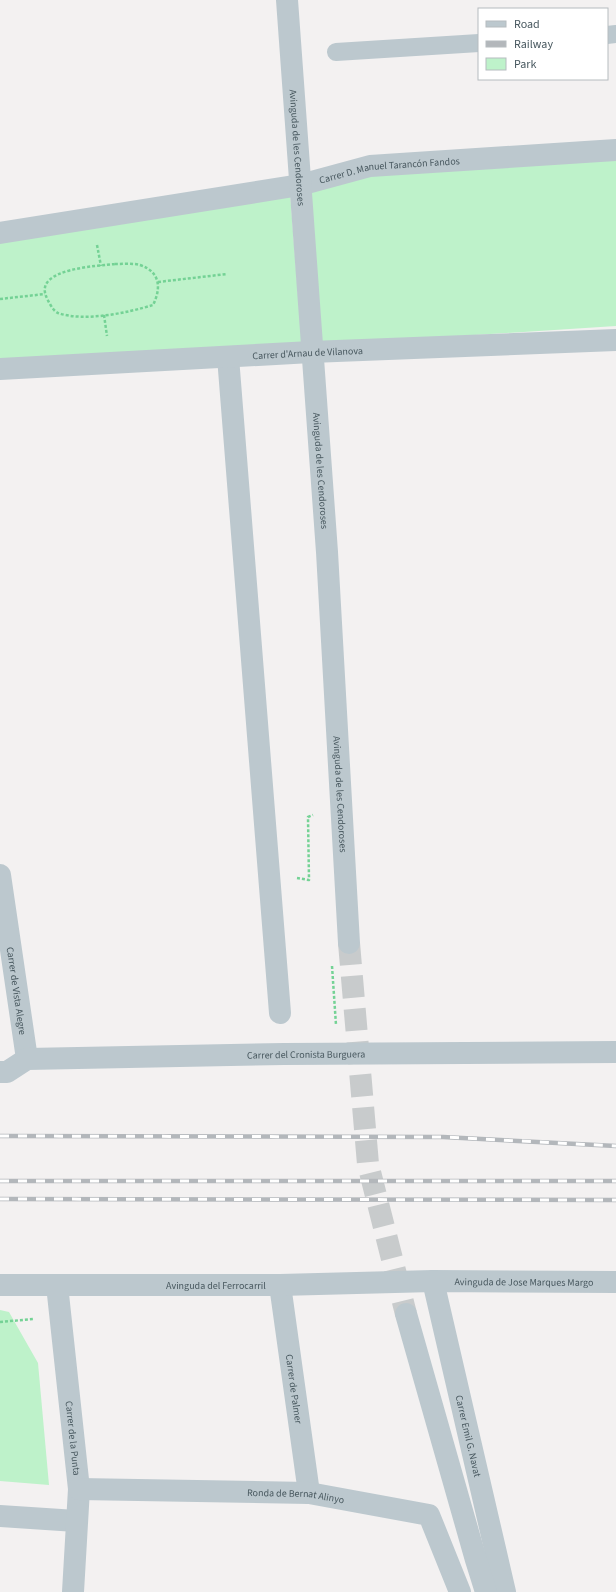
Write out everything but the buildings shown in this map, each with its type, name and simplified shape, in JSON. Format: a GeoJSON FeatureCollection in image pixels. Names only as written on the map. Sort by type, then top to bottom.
{"type":"FeatureCollection","features":[{"type":"Feature","properties":{"kind":"street","name":"Avinguda de les Cendoroses"},"geometry":{"type":"LineString","coordinates":[[287,0],[311,352],[327,552],[349,943]]}},
{"type":"Feature","properties":{"kind":"street","name":"Carrer D. Manuel Tarancón Fandos"},"geometry":{"type":"LineString","coordinates":[[0,233],[300,185],[370,166],[616,150]]}},
{"type":"Feature","properties":{"kind":"street","name":"Carrer d'Arnau de Vilanova"},"geometry":{"type":"LineString","coordinates":[[0,369],[311,352],[616,340]]}},
{"type":"Feature","properties":{"kind":"street"},"geometry":{"type":"LineString","coordinates":[[228,357],[280,1013]]}},
{"type":"Feature","properties":{"kind":"street","name":"Carrer de Vista Alegre"},"geometry":{"type":"LineString","coordinates":[[0,875],[26,1059]]}},
{"type":"Feature","properties":{"kind":"street","name":"Carrer del Cronista Burguera"},"geometry":{"type":"LineString","coordinates":[[26,1059],[284,1054],[616,1052]]}},
{"type":"Feature","properties":{"kind":"street"},"geometry":{"type":"LineString","coordinates":[[0,1072],[7,1072],[26,1059]]}},
{"type":"Feature","properties":{"kind":"street","name":"Avinguda de Jose Marques Margo"},"geometry":{"type":"LineString","coordinates":[[433,1281],[616,1282]]}},
{"type":"Feature","properties":{"kind":"street","name":"Avinguda del Ferrocarril"},"geometry":{"type":"LineString","coordinates":[[0,1285],[280,1285],[433,1281]]}},
{"type":"Feature","properties":{"kind":"street","name":"Carrer Emil G. Navat"},"geometry":{"type":"LineString","coordinates":[[433,1281],[505,1592]]}},
{"type":"Feature","properties":{"kind":"street","name":"Carrer de la Punta"},"geometry":{"type":"LineString","coordinates":[[57,1285],[79,1489],[73,1592]]}},
{"type":"Feature","properties":{"kind":"street","name":"Carrer de Palmer"},"geometry":{"type":"LineString","coordinates":[[280,1285],[309,1492]]}},
{"type":"Feature","properties":{"kind":"street"},"geometry":{"type":"LineString","coordinates":[[406,1314],[486,1592]]}},
{"type":"Feature","properties":{"kind":"street","name":"Ronda de Bernat Alinyo"},"geometry":{"type":"LineString","coordinates":[[79,1489],[309,1492],[429,1516],[460,1592]]}},
{"type":"Feature","properties":{"kind":"street"},"geometry":{"type":"LineString","coordinates":[[0,1516],[76,1521]]}},
{"type":"Feature","properties":{"kind":"lane"},"geometry":{"type":"LineString","coordinates":[[336,52],[478,43]]}},
{"type":"Feature","properties":{"kind":"path"},"geometry":{"type":"LineString","coordinates":[[96,239],[101,266]]}},
{"type":"Feature","properties":{"kind":"path"},"geometry":{"type":"LineString","coordinates":[[139,264],[150,269],[158,282],[158,294],[153,305],[104,315],[71,316],[56,312],[45,294],[46,284],[56,274],[101,266],[139,264]]}},
{"type":"Feature","properties":{"kind":"path"},"geometry":{"type":"LineString","coordinates":[[158,282],[227,274]]}},
{"type":"Feature","properties":{"kind":"path"},"geometry":{"type":"LineString","coordinates":[[0,299],[45,294]]}},
{"type":"Feature","properties":{"kind":"path"},"geometry":{"type":"LineString","coordinates":[[104,315],[108,343]]}},
{"type":"Feature","properties":{"kind":"green space"},"geometry":{"type":"Polygon","coordinates":[[[616,157],[616,326],[319,345],[309,192],[372,173],[616,157]]]}},
{"type":"Feature","properties":{"kind":"green space"},"geometry":{"type":"Polygon","coordinates":[[[290,193],[302,346],[0,359],[0,240],[290,193]]]}},
{"type":"Feature","properties":{"kind":"green space"},"geometry":{"type":"Polygon","coordinates":[[[0,1310],[9,1312],[38,1363],[49,1485],[0,1481],[0,1310]]]}},
{"type":"Feature","properties":{"kind":"tunnel"},"geometry":{"type":"LineString","coordinates":[[349,943],[368,1164],[406,1314]]}},
{"type":"Feature","properties":{"kind":"railway"},"geometry":{"type":"LineString","coordinates":[[0,1136],[443,1137],[616,1146]]}},
{"type":"Feature","properties":{"kind":"railway"},"geometry":{"type":"LineString","coordinates":[[0,1181],[616,1181]]}},
{"type":"Feature","properties":{"kind":"railway"},"geometry":{"type":"LineString","coordinates":[[0,1199],[616,1200]]}}]}
